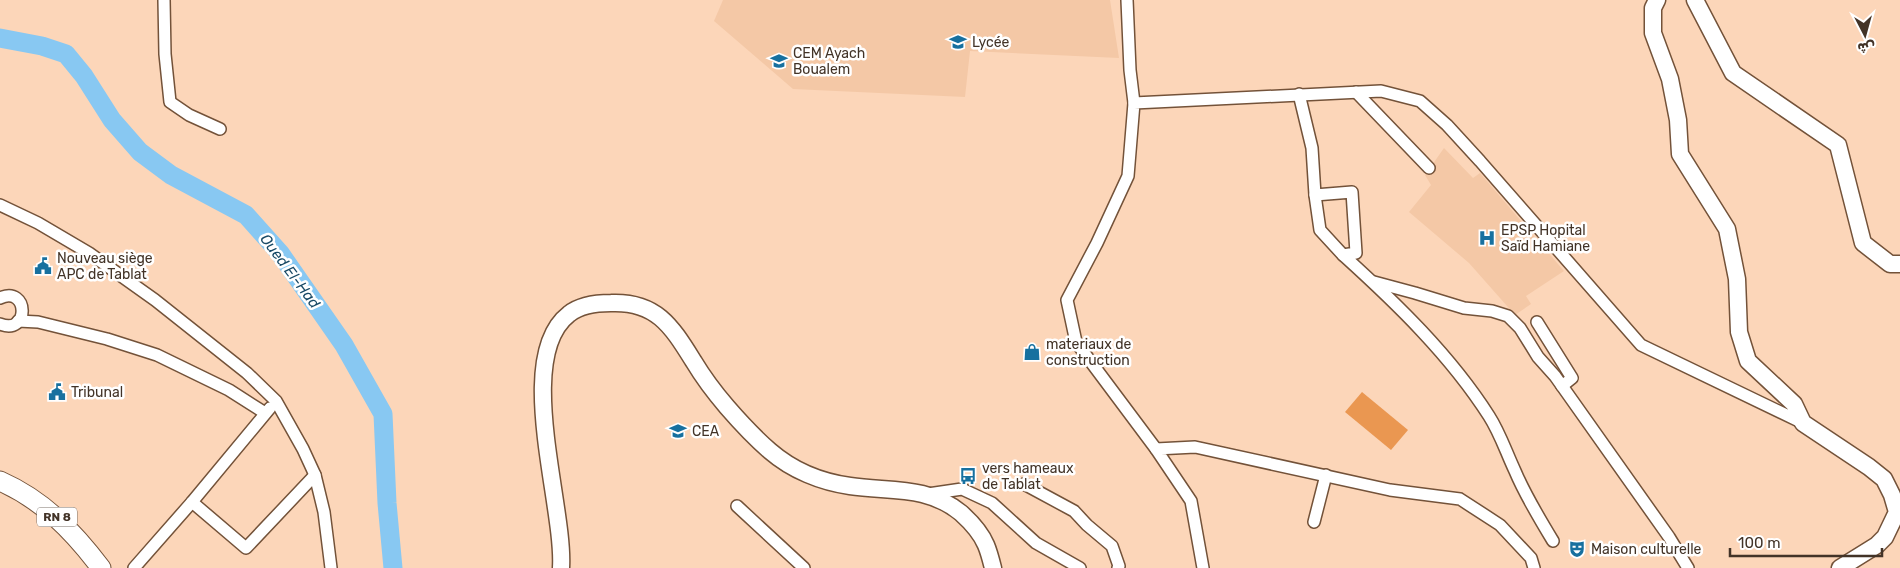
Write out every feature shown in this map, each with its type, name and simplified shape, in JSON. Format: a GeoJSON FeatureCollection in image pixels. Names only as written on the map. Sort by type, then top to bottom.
{"type":"FeatureCollection","features":[{"type":"Feature","properties":{"kind":"main road","name":"RN 8"},"geometry":{"type":"LineString","coordinates":[[0,481],[44,506],[72,533],[101,568]]}},
{"type":"Feature","properties":{"kind":"main road","name":"RN 8"},"geometry":{"type":"LineString","coordinates":[[0,486],[23,499],[48,517],[66,534],[93,568]]}},
{"type":"Feature","properties":{"kind":"street"},"geometry":{"type":"LineString","coordinates":[[164,0],[165,60],[170,102],[220,130]]}},
{"type":"Feature","properties":{"kind":"street"},"geometry":{"type":"LineString","coordinates":[[1127,0],[1130,70],[1134,102],[1128,176],[1097,243],[1067,300],[1076,342],[1156,449],[1191,501],[1203,568]]}},
{"type":"Feature","properties":{"kind":"street"},"geometry":{"type":"LineString","coordinates":[[1657,0],[1653,8],[1653,33],[1670,79],[1678,120],[1680,154],[1727,229],[1737,279],[1739,332],[1748,360],[1794,404],[1803,423]]}},
{"type":"Feature","properties":{"kind":"street"},"geometry":{"type":"LineString","coordinates":[[1695,0],[1733,73],[1838,145],[1863,243],[1890,264],[1900,264]]}},
{"type":"Feature","properties":{"kind":"street"},"geometry":{"type":"LineString","coordinates":[[1134,102],[1381,91],[1420,101],[1480,161],[1641,345],[1803,423],[1884,479],[1892,494],[1897,512],[1885,537],[1877,545],[1840,568]]}},
{"type":"Feature","properties":{"kind":"street"},"geometry":{"type":"LineString","coordinates":[[1356,92],[1429,168]]}},
{"type":"Feature","properties":{"kind":"street"},"geometry":{"type":"LineString","coordinates":[[1299,94],[1312,148],[1315,195],[1320,230],[1436,348],[1489,416],[1527,496],[1553,541]]}},
{"type":"Feature","properties":{"kind":"street"},"geometry":{"type":"LineString","coordinates":[[1315,195],[1352,192],[1356,253],[1343,255]]}},
{"type":"Feature","properties":{"kind":"street"},"geometry":{"type":"LineString","coordinates":[[0,205],[38,223],[89,253],[146,294],[247,373],[276,400],[315,475],[324,512],[331,568]]}},
{"type":"Feature","properties":{"kind":"street"},"geometry":{"type":"LineString","coordinates":[[1372,282],[1464,308],[1492,311],[1508,316],[1520,328],[1538,357],[1562,386],[1669,537],[1688,568]]}},
{"type":"Feature","properties":{"kind":"street"},"geometry":{"type":"LineString","coordinates":[[0,324],[10,326],[21,316],[22,306],[17,299],[1,297]]}},
{"type":"Feature","properties":{"kind":"street"},"geometry":{"type":"LineString","coordinates":[[561,568],[558,531],[546,446],[543,362],[549,340],[556,326],[569,314],[583,307],[603,303],[624,302],[644,307],[663,320],[677,335],[695,364],[727,407],[769,450],[787,464],[821,480],[848,486],[927,494],[949,504],[970,521],[986,544],[993,568]]}},
{"type":"Feature","properties":{"kind":"street"},"geometry":{"type":"LineString","coordinates":[[21,316],[116,342],[172,360],[229,390],[265,413]]}},
{"type":"Feature","properties":{"kind":"street"},"geometry":{"type":"LineString","coordinates":[[1536,322],[1572,378],[1562,386]]}},
{"type":"Feature","properties":{"kind":"street"},"geometry":{"type":"LineString","coordinates":[[134,568],[192,502],[276,400]]}},
{"type":"Feature","properties":{"kind":"street"},"geometry":{"type":"LineString","coordinates":[[1156,449],[1195,446],[1390,490],[1460,499],[1500,525],[1531,558],[1534,568]]}},
{"type":"Feature","properties":{"kind":"street"},"geometry":{"type":"LineString","coordinates":[[192,502],[246,548],[315,475]]}},
{"type":"Feature","properties":{"kind":"street"},"geometry":{"type":"LineString","coordinates":[[1314,522],[1326,475]]}},
{"type":"Feature","properties":{"kind":"street"},"geometry":{"type":"LineString","coordinates":[[1024,484],[1074,511],[1112,546],[1118,568]]}},
{"type":"Feature","properties":{"kind":"street"},"geometry":{"type":"LineString","coordinates":[[927,494],[962,489],[984,499],[992,503],[1036,543],[1080,568]]}},
{"type":"Feature","properties":{"kind":"street"},"geometry":{"type":"LineString","coordinates":[[737,506],[804,568]]}},
{"type":"Feature","properties":{"kind":"shaded area","name":"Lycée"},"geometry":{"type":"Polygon","coordinates":[[[723,0],[1110,0],[1119,58],[970,51],[965,97],[793,89],[714,21],[723,0]]]}},
{"type":"Feature","properties":{"kind":"shaded area","name":"EPSP Hopital Saïd Hamiane"},"geometry":{"type":"Polygon","coordinates":[[[1444,148],[1473,178],[1480,173],[1564,271],[1526,296],[1531,304],[1515,315],[1469,263],[1409,212],[1431,185],[1425,175],[1444,148]]]}},
{"type":"Feature","properties":{"kind":"shaded area"},"geometry":{"type":"Polygon","coordinates":[[[1362,392],[1408,430],[1391,450],[1345,412],[1362,392]]]}},
{"type":"Feature","properties":{"kind":"waterway","name":"Oued El-Had"},"geometry":{"type":"LineString","coordinates":[[0,38],[42,46],[66,54],[84,76],[112,120],[140,152],[171,175],[246,215],[280,253],[344,345],[383,414],[387,503],[393,568]]}},
{"type":"Feature","properties":{"kind":"place","name":"Lycée"},"geometry":{"type":"Point","coordinates":[958,42]}},
{"type":"Feature","properties":{"kind":"place","name":"CEM Ayach Boualem"},"geometry":{"type":"Point","coordinates":[779,61]}},
{"type":"Feature","properties":{"kind":"place","name":"EPSP Hopital Saïd Hamiane"},"geometry":{"type":"Point","coordinates":[1487,238]}},
{"type":"Feature","properties":{"kind":"place","name":"Nouveau siège APC de Tablat"},"geometry":{"type":"Point","coordinates":[43,266]}},
{"type":"Feature","properties":{"kind":"place","name":"materiaux de construction"},"geometry":{"type":"Point","coordinates":[1032,352]}},
{"type":"Feature","properties":{"kind":"place","name":"Tribunal"},"geometry":{"type":"Point","coordinates":[57,392]}},
{"type":"Feature","properties":{"kind":"place","name":"CEA"},"geometry":{"type":"Point","coordinates":[678,431]}},
{"type":"Feature","properties":{"kind":"place","name":"vers hameaux de Tablat"},"geometry":{"type":"Point","coordinates":[968,476]}},
{"type":"Feature","properties":{"kind":"place","name":"Maison culturelle"},"geometry":{"type":"Point","coordinates":[1577,549]}}]}
